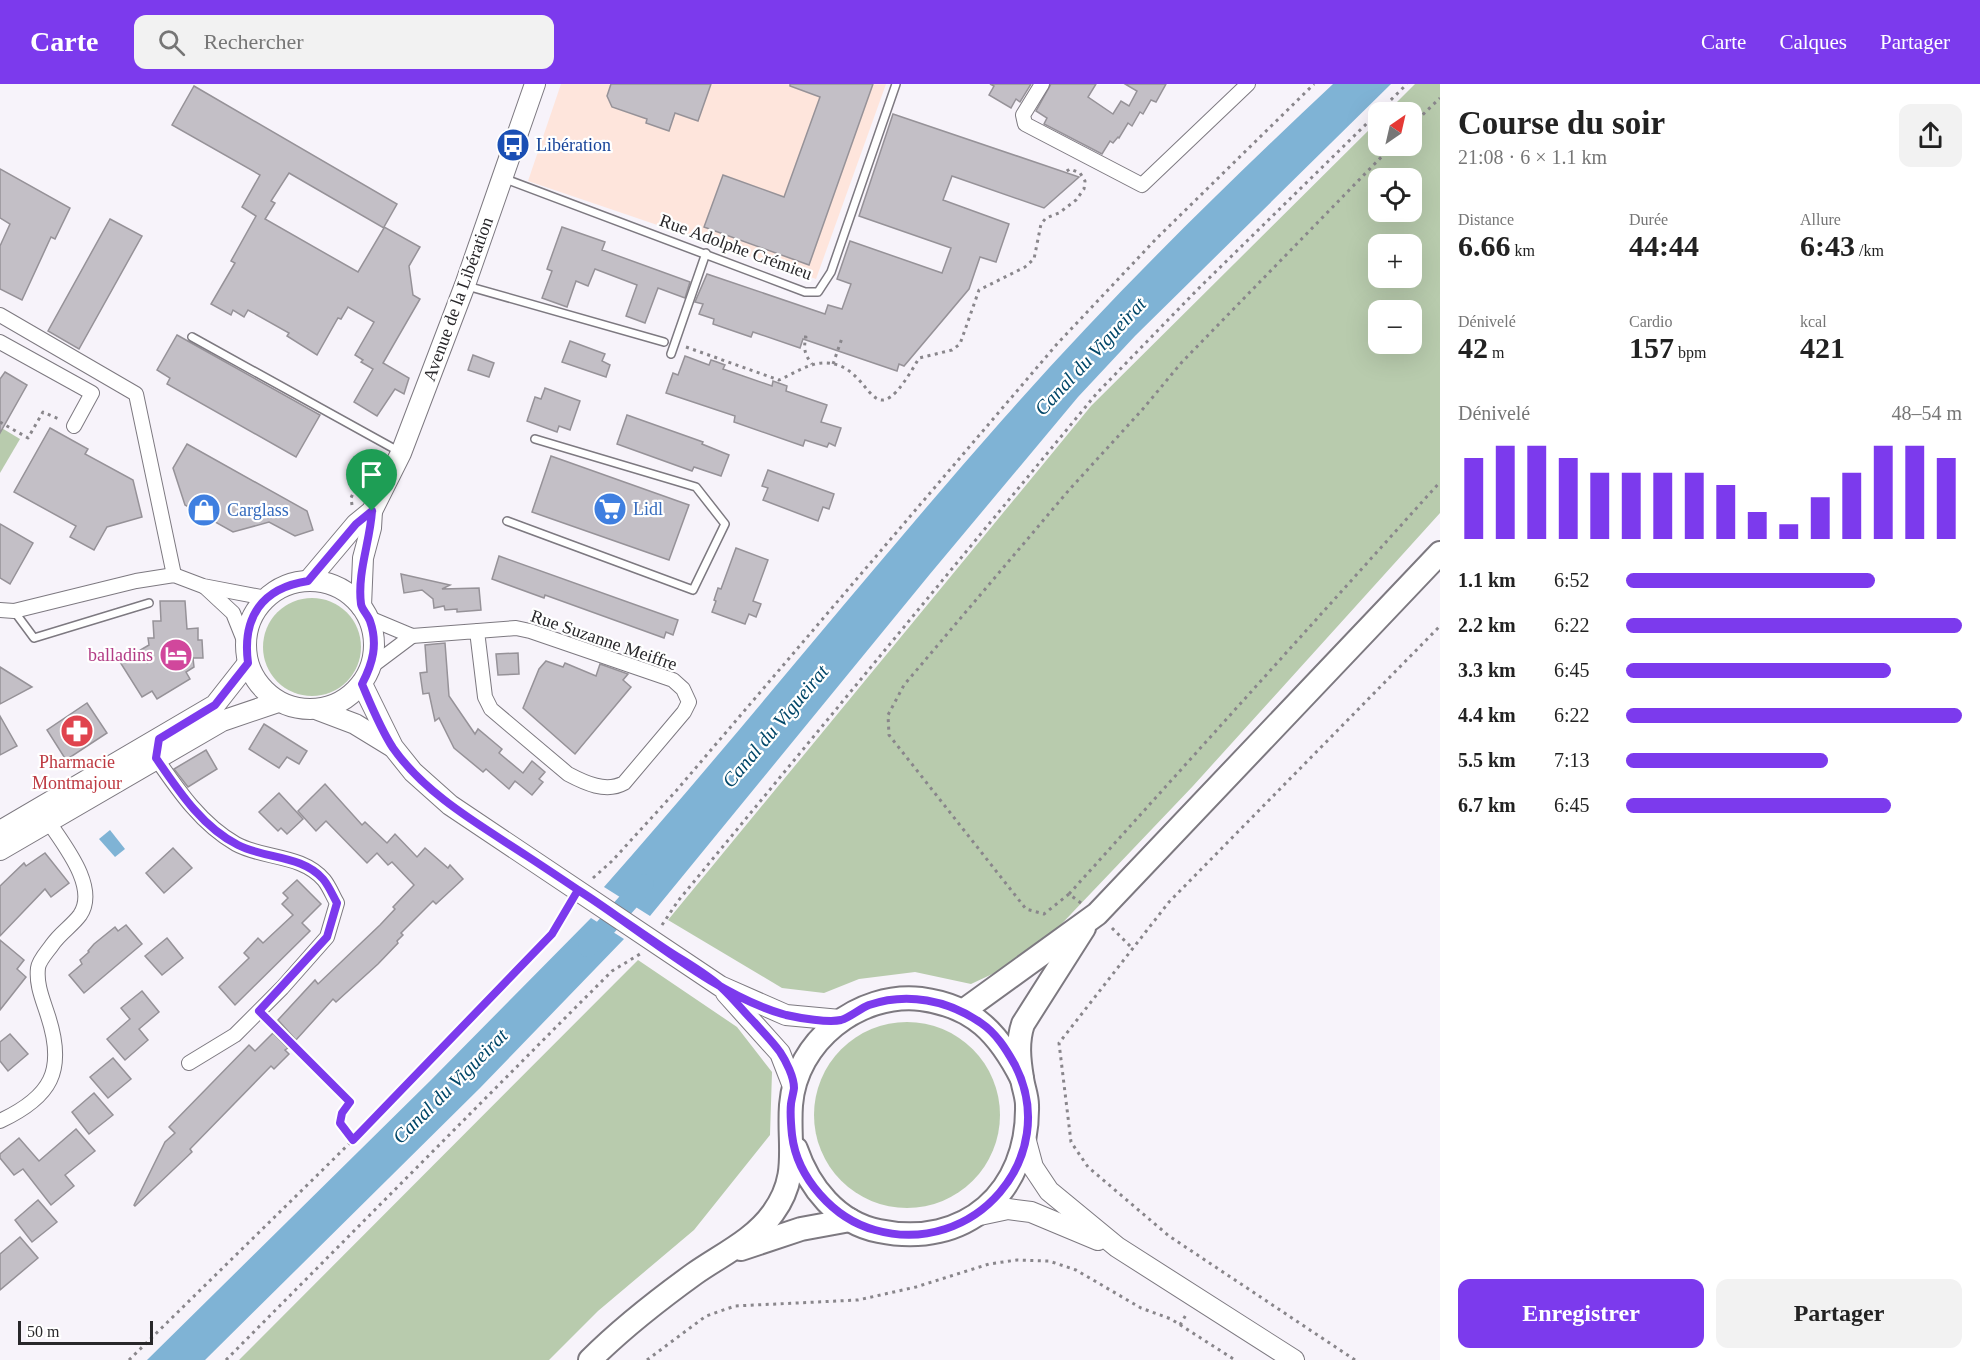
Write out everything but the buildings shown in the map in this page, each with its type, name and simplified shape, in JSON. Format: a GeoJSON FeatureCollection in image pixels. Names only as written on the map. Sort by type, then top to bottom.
{"type":"FeatureCollection","features":[{"type":"Feature","properties":{"kind":"main road","name":"Avenue de la Libération"},"geometry":{"type":"LineString","coordinates":[[365,612],[363,558],[371,528],[372,511],[401,453],[465,285],[535,84]]}},
{"type":"Feature","properties":{"kind":"main road","name":"Avenue de la Libération"},"geometry":{"type":"LineString","coordinates":[[308,581],[356,524],[372,511]]}},
{"type":"Feature","properties":{"kind":"main road"},"geometry":{"type":"LineString","coordinates":[[975,1216],[999,1195],[1020,1162],[1026,1141],[1028,1103],[1022,1079],[1018,1038],[1023,1024],[1092,919],[1440,553]]}},
{"type":"Feature","properties":{"kind":"main road"},"geometry":{"type":"LineString","coordinates":[[318,710],[343,701],[362,684],[372,666],[375,650],[374,634],[365,612],[347,592],[328,584],[308,581],[293,583],[266,598],[255,611],[248,627],[247,653],[254,678],[265,692],[278,702],[297,709],[318,710],[355,724],[393,747]]}},
{"type":"Feature","properties":{"kind":"main road"},"geometry":{"type":"LineString","coordinates":[[2,846],[48,821],[89,788],[148,752],[215,705],[247,653]]}},
{"type":"Feature","properties":{"kind":"main road"},"geometry":{"type":"LineString","coordinates":[[362,684],[393,747],[413,772],[450,805],[720,986],[786,1015],[840,1020]]}},
{"type":"Feature","properties":{"kind":"main road"},"geometry":{"type":"LineString","coordinates":[[148,752],[222,721],[278,702]]}},
{"type":"Feature","properties":{"kind":"main road"},"geometry":{"type":"LineString","coordinates":[[2,846],[18,820],[62,794],[89,788]]}},
{"type":"Feature","properties":{"kind":"main road"},"geometry":{"type":"LineString","coordinates":[[48,821],[50,812],[61,806],[62,794]]}},
{"type":"Feature","properties":{"kind":"main road"},"geometry":{"type":"LineString","coordinates":[[18,820],[29,825],[37,820],[48,821]]}},
{"type":"Feature","properties":{"kind":"main road"},"geometry":{"type":"LineString","coordinates":[[963,1011],[1010,980],[1066,935],[1092,919]]}},
{"type":"Feature","properties":{"kind":"main road"},"geometry":{"type":"LineString","coordinates":[[720,986],[780,1053],[794,1089]]}},
{"type":"Feature","properties":{"kind":"main road"},"geometry":{"type":"LineString","coordinates":[[590,1360],[660,1299],[726,1255],[760,1228],[772,1215],[785,1194],[791,1174],[793,1140],[791,1104],[794,1089],[807,1056],[822,1036],[840,1020],[866,1006],[886,1000],[911,998],[932,1000],[963,1011],[984,1025],[1006,1049],[1022,1079]]}},
{"type":"Feature","properties":{"kind":"main road"},"geometry":{"type":"LineString","coordinates":[[793,1140],[802,1169],[812,1185],[831,1206],[850,1220],[873,1230],[900,1235],[930,1234],[953,1227],[975,1216],[1008,1209],[1031,1212],[1117,1247]]}},
{"type":"Feature","properties":{"kind":"main road"},"geometry":{"type":"LineString","coordinates":[[1026,1141],[1033,1167],[1049,1191],[1117,1247],[1294,1360]]}},
{"type":"Feature","properties":{"kind":"main road"},"geometry":{"type":"LineString","coordinates":[[726,1255],[801,1229],[850,1220]]}},
{"type":"Feature","properties":{"kind":"street"},"geometry":{"type":"LineString","coordinates":[[1042,84],[1023,115],[1025,124],[1142,185],[1248,84]]}},
{"type":"Feature","properties":{"kind":"street"},"geometry":{"type":"LineString","coordinates":[[0,315],[136,394],[174,575]]}},
{"type":"Feature","properties":{"kind":"street"},"geometry":{"type":"LineString","coordinates":[[0,342],[92,393],[74,426]]}},
{"type":"Feature","properties":{"kind":"street"},"geometry":{"type":"LineString","coordinates":[[7,611],[136,581],[174,575],[203,586],[266,598]]}},
{"type":"Feature","properties":{"kind":"street"},"geometry":{"type":"LineString","coordinates":[[203,586],[233,613],[247,653]]}},
{"type":"Feature","properties":{"kind":"street","name":"Rue Suzanne Meiffre"},"geometry":{"type":"LineString","coordinates":[[365,612],[412,636],[477,631],[516,628],[530,631],[673,680],[683,689],[689,702],[684,712],[624,783],[606,788],[580,781],[568,774],[491,709],[485,697],[477,631]]}},
{"type":"Feature","properties":{"kind":"street"},"geometry":{"type":"LineString","coordinates":[[372,666],[412,636]]}},
{"type":"Feature","properties":{"kind":"street"},"geometry":{"type":"LineString","coordinates":[[148,752],[181,794],[212,828],[238,845],[270,857],[297,861],[323,879],[337,903],[327,937],[259,1011],[235,1035],[189,1063]]}},
{"type":"Feature","properties":{"kind":"street"},"geometry":{"type":"LineString","coordinates":[[0,1121],[32,1104],[50,1081],[56,1062],[55,1040],[39,990],[38,965],[57,937],[81,914],[87,893],[77,867],[48,821]]}},
{"type":"Feature","properties":{"kind":"lane","name":"Rue Adolphe Crémieu"},"geometry":{"type":"LineString","coordinates":[[502,177],[805,292],[818,292],[831,272],[896,84]]}},
{"type":"Feature","properties":{"kind":"lane"},"geometry":{"type":"LineString","coordinates":[[671,354],[706,253]]}},
{"type":"Feature","properties":{"kind":"lane"},"geometry":{"type":"LineString","coordinates":[[465,285],[664,342]]}},
{"type":"Feature","properties":{"kind":"lane"},"geometry":{"type":"LineString","coordinates":[[192,337],[401,453]]}},
{"type":"Feature","properties":{"kind":"lane"},"geometry":{"type":"LineString","coordinates":[[507,521],[693,590],[725,524],[696,487],[535,439]]}},
{"type":"Feature","properties":{"kind":"lane"},"geometry":{"type":"LineString","coordinates":[[7,611],[34,638],[149,603]]}},
{"type":"Feature","properties":{"kind":"lane"},"geometry":{"type":"LineString","coordinates":[[259,1011],[350,1102],[342,1113]]}},
{"type":"Feature","properties":{"kind":"path"},"geometry":{"type":"LineString","coordinates":[[129,1360],[353,1140],[552,934],[581,892],[676,791],[1058,344],[1156,239],[1314,84]]}},
{"type":"Feature","properties":{"kind":"path"},"geometry":{"type":"LineString","coordinates":[[226,1360],[612,972],[654,941],[662,924],[678,901],[1097,393],[1198,289],[1407,84]]}},
{"type":"Feature","properties":{"kind":"path"},"geometry":{"type":"LineString","coordinates":[[1422,115],[1440,98]]}},
{"type":"Feature","properties":{"kind":"path"},"geometry":{"type":"LineString","coordinates":[[1382,156],[1182,362],[1142,410],[1069,489],[904,685],[888,715],[889,735],[1026,909],[1044,914],[1069,894],[1440,482]]}},
{"type":"Feature","properties":{"kind":"path"},"geometry":{"type":"LineString","coordinates":[[683,346],[779,380],[813,364],[833,364],[854,374],[872,397],[881,401],[890,399],[919,358],[952,350],[960,344],[979,290],[1024,267],[1034,259],[1041,223],[1046,218],[1067,208],[1084,189],[1085,181],[1080,173],[1070,169],[1065,172]]}},
{"type":"Feature","properties":{"kind":"path"},"geometry":{"type":"LineString","coordinates":[[804,337],[806,337],[803,347],[813,364]]}},
{"type":"Feature","properties":{"kind":"path"},"geometry":{"type":"LineString","coordinates":[[833,364],[842,338]]}},
{"type":"Feature","properties":{"kind":"path"},"geometry":{"type":"LineString","coordinates":[[0,422],[28,438],[43,412],[74,426]]}},
{"type":"Feature","properties":{"kind":"path"},"geometry":{"type":"LineString","coordinates":[[1355,1360],[1169,1236],[1133,1208],[1088,1167],[1071,1142],[1059,1043],[1169,902],[1440,626]]}},
{"type":"Feature","properties":{"kind":"path"},"geometry":{"type":"LineString","coordinates":[[1069,894],[1092,919],[1132,948]]}},
{"type":"Feature","properties":{"kind":"path"},"geometry":{"type":"LineString","coordinates":[[342,1113],[340,1123],[353,1140]]}},
{"type":"Feature","properties":{"kind":"path"},"geometry":{"type":"LineString","coordinates":[[648,1360],[706,1316],[735,1306],[858,1300],[916,1287],[989,1263],[1017,1260],[1049,1262],[1076,1270],[1141,1308],[1159,1317],[1171,1319],[1235,1360]]}},
{"type":"Feature","properties":{"kind":"shaded area"},"geometry":{"type":"Polygon","coordinates":[[[561,84],[886,84],[816,279],[528,181],[561,84]]]}},
{"type":"Feature","properties":{"kind":"green space"},"geometry":{"type":"Polygon","coordinates":[[[1415,84],[1440,84],[1440,513],[1193,786],[1031,956],[971,984],[915,972],[859,979],[824,993],[782,988],[668,920],[1091,406],[1368,131],[1368,156],[1422,156],[1422,102],[1397,102],[1415,84]]]}},
{"type":"Feature","properties":{"kind":"green space"},"geometry":{"type":"Polygon","coordinates":[[[0,427],[20,439],[0,473],[0,427]]]}},
{"type":"Feature","properties":{"kind":"green space"},"geometry":{"type":"Polygon","coordinates":[[[312,598],[331,602],[346,613],[357,628],[361,647],[357,666],[346,681],[331,692],[312,696],[293,692],[278,681],[267,666],[263,647],[267,628],[278,613],[293,602],[312,598]]]}},
{"type":"Feature","properties":{"kind":"green space"},"geometry":{"type":"Polygon","coordinates":[[[638,960],[737,1027],[772,1072],[770,1135],[694,1230],[598,1311],[549,1360],[239,1360],[638,960]]]}},
{"type":"Feature","properties":{"kind":"green space"},"geometry":{"type":"Polygon","coordinates":[[[907,1022],[943,1029],[973,1049],[993,1079],[1000,1115],[993,1151],[973,1181],[943,1201],[907,1208],[871,1201],[841,1181],[821,1151],[814,1115],[821,1079],[841,1049],[871,1029],[907,1022]]]}},
{"type":"Feature","properties":{"kind":"water"},"geometry":{"type":"Polygon","coordinates":[[[1333,84],[1391,84],[1373,102],[1368,102],[1368,107],[1135,336],[1078,397],[650,916],[604,887],[953,476],[1043,374],[1165,247],[1333,84]]]}},
{"type":"Feature","properties":{"kind":"water"},"geometry":{"type":"Polygon","coordinates":[[[110,830],[125,849],[115,857],[99,839],[110,830]]]}},
{"type":"Feature","properties":{"kind":"water"},"geometry":{"type":"Polygon","coordinates":[[[591,918],[624,939],[480,1088],[205,1360],[147,1360],[430,1081],[591,918]]]}},
{"type":"Feature","properties":{"kind":"waterway","name":"Canal du Vigueirat"},"geometry":{"type":"LineString","coordinates":[[588,947],[644,884]]}},
{"type":"Feature","properties":{"kind":"place","name":"Libération"},"geometry":{"type":"Point","coordinates":[513,145]}},
{"type":"Feature","properties":{"kind":"place","name":"Lidl"},"geometry":{"type":"Point","coordinates":[610,509]}},
{"type":"Feature","properties":{"kind":"place","name":"Carglass"},"geometry":{"type":"Point","coordinates":[204,510]}},
{"type":"Feature","properties":{"kind":"place","name":"balladins"},"geometry":{"type":"Point","coordinates":[176,655]}},
{"type":"Feature","properties":{"kind":"place","name":"Pharmacie Montmajour"},"geometry":{"type":"Point","coordinates":[77,731]}},
{"type":"Feature","properties":{"kind":"route"},"geometry":{"type":"LineString","coordinates":[[372,511],[356,524],[340,546],[308,581],[293,583],[266,598],[255,611],[248,627],[245,643],[248,663],[215,705],[159,739],[156,758],[181,794],[212,828],[238,845],[270,857],[297,861],[323,879],[337,903],[327,937],[259,1011],[350,1102],[342,1113],[340,1123],[353,1140],[552,934],[578,890],[720,986],[786,1015],[840,1020],[866,1006],[886,1000],[911,998],[932,1000],[963,1011],[984,1025],[1006,1049],[1022,1079],[1028,1103],[1026,1141],[1020,1162],[999,1195],[975,1216],[953,1227],[930,1234],[900,1235],[873,1230],[850,1220],[831,1206],[812,1185],[802,1169],[793,1140],[791,1104],[794,1089],[787,1065],[769,1038],[720,986],[584,893],[450,805],[413,772],[393,747],[362,684],[372,666],[375,650],[374,634],[369,618],[361,606],[363,558],[371,528],[372,511]]}}]}
